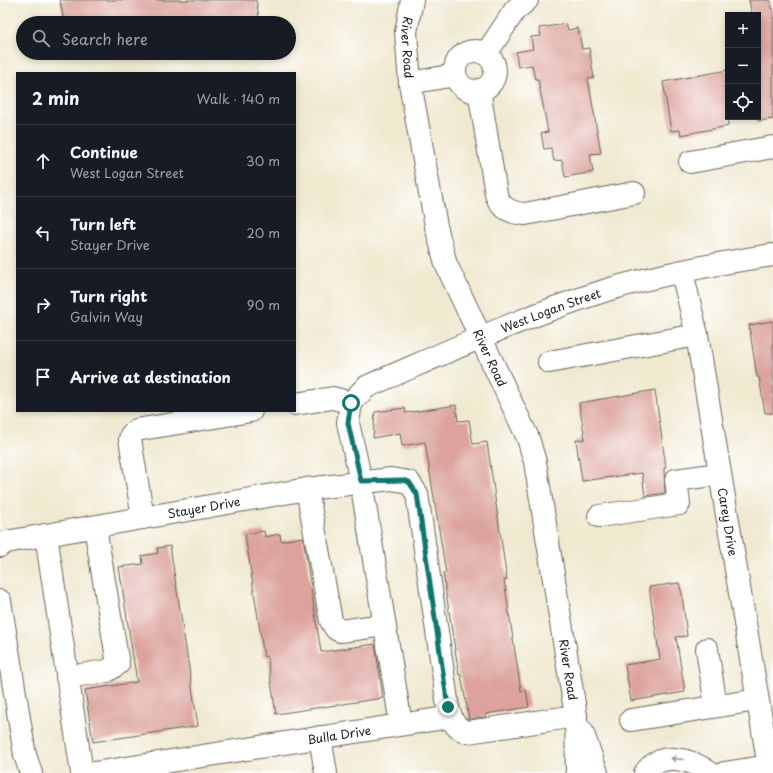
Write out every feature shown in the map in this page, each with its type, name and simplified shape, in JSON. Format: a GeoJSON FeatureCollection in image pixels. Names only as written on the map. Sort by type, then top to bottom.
{"type":"FeatureCollection","features":[{"type":"Feature","properties":{"kind":"street","name":"River Road"},"geometry":{"type":"LineString","coordinates":[[412,0],[406,32],[410,83],[436,226],[446,264],[528,438],[536,462],[576,716],[577,773]]}},
{"type":"Feature","properties":{"kind":"street"},"geometry":{"type":"LineString","coordinates":[[486,54],[515,10],[527,0]]}},
{"type":"Feature","properties":{"kind":"street"},"geometry":{"type":"LineString","coordinates":[[479,52],[486,54],[494,65],[495,72],[490,84],[479,90],[467,89],[462,86],[455,75],[457,63],[466,53],[479,52]]}},
{"type":"Feature","properties":{"kind":"street"},"geometry":{"type":"LineString","coordinates":[[410,83],[455,75]]}},
{"type":"Feature","properties":{"kind":"street"},"geometry":{"type":"LineString","coordinates":[[479,90],[496,194],[498,201],[510,212],[525,214],[634,194]]}},
{"type":"Feature","properties":{"kind":"street"},"geometry":{"type":"LineString","coordinates":[[690,162],[773,147]]}},
{"type":"Feature","properties":{"kind":"street","name":"West Logan Street"},"geometry":{"type":"LineString","coordinates":[[351,403],[366,387],[521,321],[607,290],[682,272],[773,255]]}},
{"type":"Feature","properties":{"kind":"street","name":"Carey Drive"},"geometry":{"type":"LineString","coordinates":[[682,272],[697,336],[769,769]]}},
{"type":"Feature","properties":{"kind":"street"},"geometry":{"type":"LineString","coordinates":[[549,362],[697,336]]}},
{"type":"Feature","properties":{"kind":"street"},"geometry":{"type":"LineString","coordinates":[[296,404],[333,398],[351,403],[348,423],[361,481],[400,724]]}},
{"type":"Feature","properties":{"kind":"street"},"geometry":{"type":"LineString","coordinates":[[143,518],[130,439],[131,435],[136,430],[245,412]]}},
{"type":"Feature","properties":{"kind":"street"},"geometry":{"type":"LineString","coordinates":[[599,516],[679,504],[676,480],[719,474]]}},
{"type":"Feature","properties":{"kind":"street","name":"Stayer Drive"},"geometry":{"type":"LineString","coordinates":[[0,546],[6,542],[307,489],[361,481],[391,479],[409,482],[417,494],[448,707],[451,717]]}},
{"type":"Feature","properties":{"kind":"street"},"geometry":{"type":"LineString","coordinates":[[307,489],[332,621],[336,629],[341,631],[384,625]]}},
{"type":"Feature","properties":{"kind":"street"},"geometry":{"type":"LineString","coordinates":[[67,677],[107,671],[118,664],[95,527]]}},
{"type":"Feature","properties":{"kind":"street"},"geometry":{"type":"LineString","coordinates":[[46,535],[82,773]]}},
{"type":"Feature","properties":{"kind":"street"},"geometry":{"type":"LineString","coordinates":[[0,601],[25,755],[31,773]]}},
{"type":"Feature","properties":{"kind":"street"},"geometry":{"type":"LineString","coordinates":[[707,649],[716,706]]}},
{"type":"Feature","properties":{"kind":"street"},"geometry":{"type":"LineString","coordinates":[[631,720],[757,700]]}},
{"type":"Feature","properties":{"kind":"street","name":"River Road"},"geometry":{"type":"LineString","coordinates":[[576,716],[597,773]]}},
{"type":"Feature","properties":{"kind":"street"},"geometry":{"type":"LineString","coordinates":[[451,717],[454,725],[459,730],[468,732],[576,716]]}},
{"type":"Feature","properties":{"kind":"street","name":"Bulla Drive"},"geometry":{"type":"LineString","coordinates":[[94,773],[451,717]]}},
{"type":"Feature","properties":{"kind":"street"},"geometry":{"type":"LineString","coordinates":[[320,737],[326,773]]}},
{"type":"Feature","properties":{"kind":"street"},"geometry":{"type":"LineString","coordinates":[[645,773],[649,767],[666,759],[680,759],[701,766],[710,773]]}},
{"type":"Feature","properties":{"kind":"street"},"geometry":{"type":"LineString","coordinates":[[724,773],[769,769]]}},
{"type":"Feature","properties":{"kind":"building"},"geometry":{"type":"Polygon","coordinates":[[[60,0],[256,0],[259,16],[63,16],[60,0]]]}},
{"type":"Feature","properties":{"kind":"building"},"geometry":{"type":"Polygon","coordinates":[[[749,0],[770,0],[771,9],[773,8],[773,119],[758,121],[761,120],[761,12],[751,12],[749,0]]]}},
{"type":"Feature","properties":{"kind":"building"},"geometry":{"type":"Polygon","coordinates":[[[566,24],[568,30],[578,28],[582,49],[589,48],[594,78],[588,79],[601,153],[590,154],[593,172],[565,177],[562,160],[554,161],[551,148],[544,149],[541,133],[548,132],[538,79],[535,79],[532,65],[518,67],[516,52],[533,49],[531,37],[541,36],[539,28],[566,24]]]}},
{"type":"Feature","properties":{"kind":"building"},"geometry":{"type":"Polygon","coordinates":[[[725,71],[725,120],[728,120],[728,126],[681,135],[680,130],[671,131],[663,82],[725,71]]]}},
{"type":"Feature","properties":{"kind":"building"},"geometry":{"type":"Polygon","coordinates":[[[773,321],[773,413],[765,413],[759,377],[757,377],[749,325],[773,321]]]}},
{"type":"Feature","properties":{"kind":"building"},"geometry":{"type":"Polygon","coordinates":[[[655,390],[666,468],[664,468],[665,493],[645,496],[642,473],[582,481],[576,440],[585,439],[579,403],[655,390]]]}},
{"type":"Feature","properties":{"kind":"building"},"geometry":{"type":"Polygon","coordinates":[[[456,405],[458,421],[469,420],[473,444],[487,442],[507,580],[504,580],[521,691],[526,690],[529,707],[486,714],[486,717],[469,719],[461,675],[459,675],[443,573],[446,573],[425,442],[402,446],[400,433],[373,438],[375,412],[405,408],[406,413],[456,405]]]}},
{"type":"Feature","properties":{"kind":"building"},"geometry":{"type":"Polygon","coordinates":[[[264,531],[265,537],[280,534],[281,541],[303,537],[321,652],[375,644],[383,698],[276,714],[267,656],[264,657],[245,534],[264,531]]]}},
{"type":"Feature","properties":{"kind":"building"},"geometry":{"type":"Polygon","coordinates":[[[170,546],[198,726],[93,742],[85,690],[137,682],[119,567],[143,564],[142,556],[158,553],[157,548],[170,546]]]}},
{"type":"Feature","properties":{"kind":"building"},"geometry":{"type":"Polygon","coordinates":[[[679,583],[682,594],[687,636],[676,637],[685,692],[631,701],[625,665],[660,659],[649,587],[679,583]]]}},
{"type":"Feature","properties":{"kind":"route"},"geometry":{"type":"LineString","coordinates":[[351,403],[348,423],[361,481],[391,479],[402,480],[409,482],[417,494],[448,707]]}}]}
